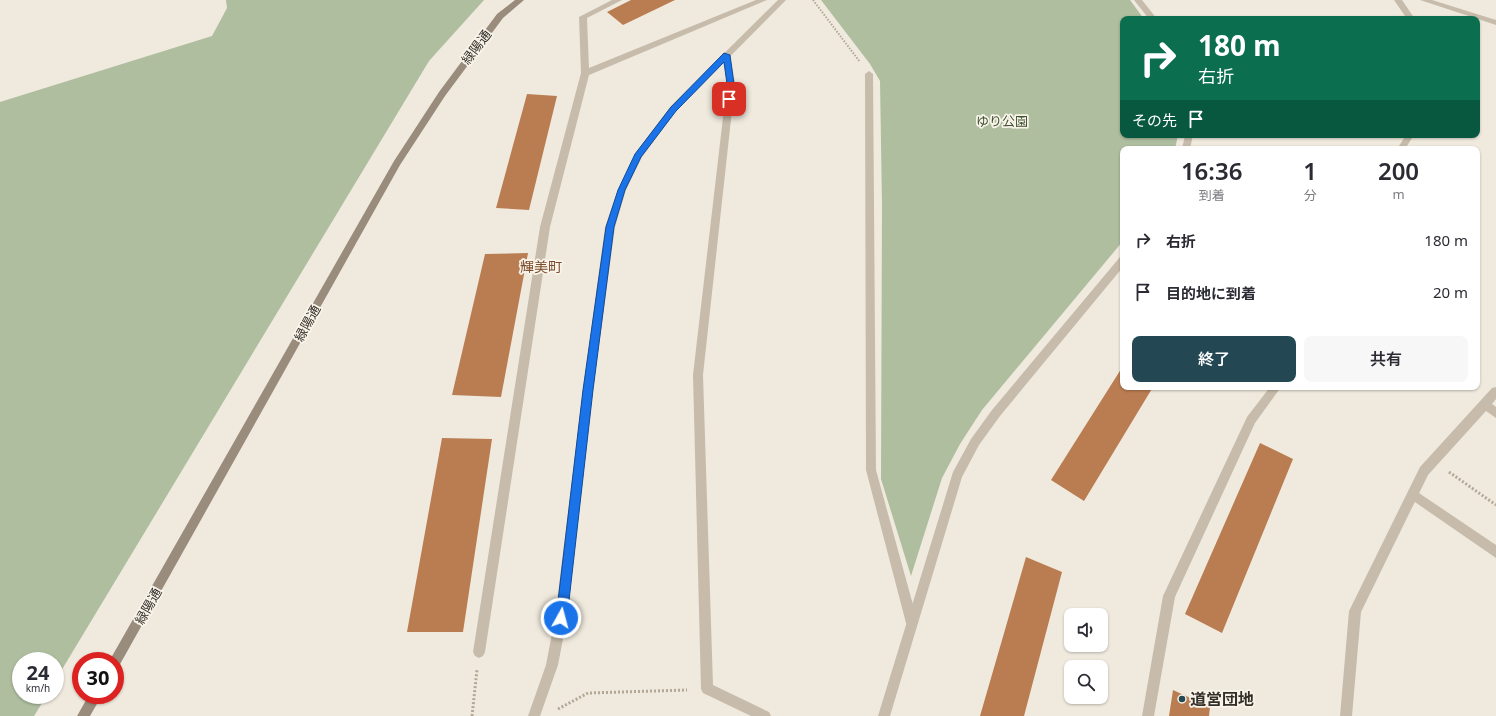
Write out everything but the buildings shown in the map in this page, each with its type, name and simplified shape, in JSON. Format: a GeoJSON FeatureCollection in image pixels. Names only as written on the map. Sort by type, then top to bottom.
{"type":"FeatureCollection","features":[{"type":"Feature","properties":{"kind":"street","name":"緑陽通"},"geometry":{"type":"LineString","coordinates":[[121,652],[397,163],[442,94],[500,16],[520,0]]}},
{"type":"Feature","properties":{"kind":"street"},"geometry":{"type":"LineString","coordinates":[[479,652],[545,227],[585,73],[583,17],[618,0]]}},
{"type":"Feature","properties":{"kind":"street"},"geometry":{"type":"LineString","coordinates":[[585,73],[763,0]]}},
{"type":"Feature","properties":{"kind":"street"},"geometry":{"type":"LineString","coordinates":[[534,716],[552,665],[561,618],[588,390],[610,227],[622,190],[638,156],[673,109],[782,0]]}},
{"type":"Feature","properties":{"kind":"street"},"geometry":{"type":"LineString","coordinates":[[1138,0],[1151,16]]}},
{"type":"Feature","properties":{"kind":"street"},"geometry":{"type":"LineString","coordinates":[[1398,0],[1408,16]]}},
{"type":"Feature","properties":{"kind":"street"},"geometry":{"type":"LineString","coordinates":[[1424,0],[1474,16]]}},
{"type":"Feature","properties":{"kind":"street"},"geometry":{"type":"LineString","coordinates":[[1480,18],[1496,23]]}},
{"type":"Feature","properties":{"kind":"street"},"geometry":{"type":"LineString","coordinates":[[726,55],[731,84],[698,375],[707,689],[765,716]]}},
{"type":"Feature","properties":{"kind":"street"},"geometry":{"type":"LineString","coordinates":[[869,74],[871,470],[912,622]]}},
{"type":"Feature","properties":{"kind":"street"},"geometry":{"type":"LineString","coordinates":[[884,716],[957,476],[975,442],[996,413],[1120,264]]}},
{"type":"Feature","properties":{"kind":"street"},"geometry":{"type":"LineString","coordinates":[[1148,716],[1169,596],[1251,420],[1274,390]]}},
{"type":"Feature","properties":{"kind":"street"},"geometry":{"type":"LineString","coordinates":[[1346,716],[1355,611],[1424,471],[1435,462],[1485,406],[1496,391]]}},
{"type":"Feature","properties":{"kind":"street"},"geometry":{"type":"LineString","coordinates":[[1485,406],[1496,412]]}},
{"type":"Feature","properties":{"kind":"street"},"geometry":{"type":"LineString","coordinates":[[1413,494],[1496,552]]}},
{"type":"Feature","properties":{"kind":"street"},"geometry":{"type":"LineString","coordinates":[[83,716],[90,704]]}},
{"type":"Feature","properties":{"kind":"path"},"geometry":{"type":"LineString","coordinates":[[813,0],[869,74]]}},
{"type":"Feature","properties":{"kind":"path"},"geometry":{"type":"LineString","coordinates":[[1435,462],[1496,505]]}},
{"type":"Feature","properties":{"kind":"path"},"geometry":{"type":"LineString","coordinates":[[472,716],[479,652]]}},
{"type":"Feature","properties":{"kind":"path"},"geometry":{"type":"LineString","coordinates":[[552,713],[588,693],[707,689]]}},
{"type":"Feature","properties":{"kind":"green space"},"geometry":{"type":"Polygon","coordinates":[[[226,0],[484,0],[429,61],[64,666],[64,652],[12,652],[12,704],[41,704],[34,716],[0,716],[0,102],[212,36],[227,8],[226,0]]]}},
{"type":"Feature","properties":{"kind":"green space","name":"ゆり公園"},"geometry":{"type":"Polygon","coordinates":[[[821,0],[1130,0],[1142,16],[1120,16],[1120,138],[1177,138],[1176,146],[1120,146],[1120,245],[982,410],[960,444],[942,478],[911,576],[881,479],[882,205],[880,81],[870,64],[821,0]]]}},
{"type":"Feature","properties":{"kind":"place","name":"道営団地"},"geometry":{"type":"Point","coordinates":[1182,699]}},
{"type":"Feature","properties":{"kind":"district","name":"輝美町"},"geometry":{"type":"Point","coordinates":[541,267]}},
{"type":"Feature","properties":{"kind":"route"},"geometry":{"type":"LineString","coordinates":[[561,618],[588,390],[610,227],[622,190],[638,156],[673,109],[726,55],[731,84],[729,99]]}}]}
